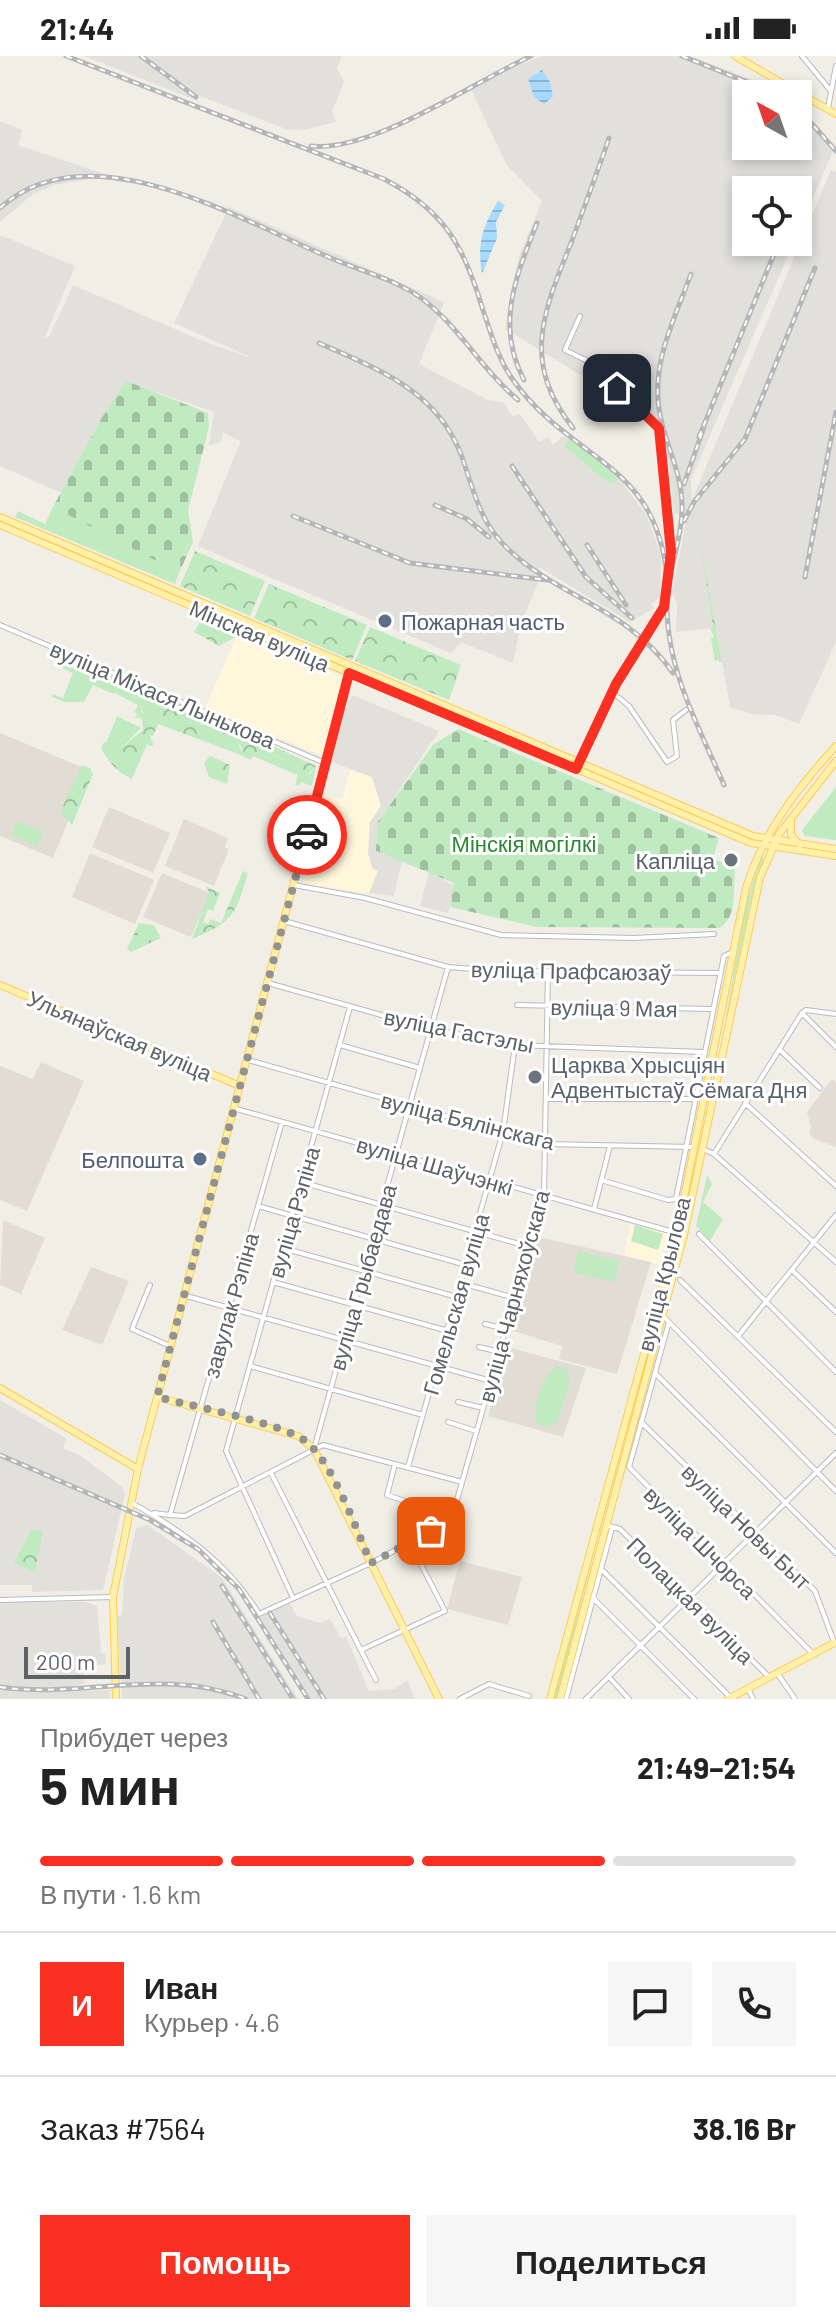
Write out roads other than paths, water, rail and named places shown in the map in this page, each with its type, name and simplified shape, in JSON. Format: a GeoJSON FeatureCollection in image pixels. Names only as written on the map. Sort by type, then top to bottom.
{"type":"FeatureCollection","features":[{"type":"Feature","properties":{"kind":"main road"},"geometry":{"type":"LineString","coordinates":[[735,56],[836,114]]}},
{"type":"Feature","properties":{"kind":"main road","name":"Мінская вуліца"},"geometry":{"type":"LineString","coordinates":[[0,517],[5,524],[762,843],[836,856]]}},
{"type":"Feature","properties":{"kind":"main road"},"geometry":{"type":"LineString","coordinates":[[116,1699],[113,1597],[138,1469],[350,670]]}},
{"type":"Feature","properties":{"kind":"main road","name":"вуліца Крылова"},"geometry":{"type":"LineString","coordinates":[[563,1699],[662,1315],[701,1149],[743,899],[762,843],[796,791],[836,746]]}},
{"type":"Feature","properties":{"kind":"main road"},"geometry":{"type":"LineString","coordinates":[[824,759],[834,763]]}},
{"type":"Feature","properties":{"kind":"main road","name":"вуліца Крылова"},"geometry":{"type":"LineString","coordinates":[[550,1699],[615,1456],[680,1234],[690,1147],[752,905],[773,845],[793,813],[834,763]]}},
{"type":"Feature","properties":{"kind":"main road"},"geometry":{"type":"LineString","coordinates":[[793,813],[790,831],[800,845]]}},
{"type":"Feature","properties":{"kind":"main road","name":"Мінская вуліца"},"geometry":{"type":"LineString","coordinates":[[773,845],[836,849]]}},
{"type":"Feature","properties":{"kind":"main road","name":"Ульянаўская вуліца"},"geometry":{"type":"LineString","coordinates":[[0,985],[240,1086]]}},
{"type":"Feature","properties":{"kind":"main road"},"geometry":{"type":"LineString","coordinates":[[0,1388],[138,1469]]}},
{"type":"Feature","properties":{"kind":"main road"},"geometry":{"type":"LineString","coordinates":[[157,1397],[298,1436],[314,1449],[439,1699]]}},
{"type":"Feature","properties":{"kind":"main road"},"geometry":{"type":"LineString","coordinates":[[615,1456],[623,1459]]}},
{"type":"Feature","properties":{"kind":"main road"},"geometry":{"type":"LineString","coordinates":[[729,1698],[835,1642]]}},
{"type":"Feature","properties":{"kind":"street"},"geometry":{"type":"LineString","coordinates":[[802,56],[830,90]]}},
{"type":"Feature","properties":{"kind":"street"},"geometry":{"type":"LineString","coordinates":[[828,108],[836,66]]}},
{"type":"Feature","properties":{"kind":"street"},"geometry":{"type":"LineString","coordinates":[[578,766],[612,692],[664,607],[671,529],[659,428],[596,365],[565,350],[580,316]]}},
{"type":"Feature","properties":{"kind":"street","name":"вуліца Міхася Лынькова"},"geometry":{"type":"LineString","coordinates":[[0,625],[325,763]]}},
{"type":"Feature","properties":{"kind":"street"},"geometry":{"type":"LineString","coordinates":[[612,692],[621,696],[667,762],[677,756],[673,720],[686,710]]}},
{"type":"Feature","properties":{"kind":"street"},"geometry":{"type":"LineString","coordinates":[[294,885],[365,898],[495,935],[634,938],[714,934]]}},
{"type":"Feature","properties":{"kind":"street","name":"вуліца Прафсаюзаў"},"geometry":{"type":"LineString","coordinates":[[284,921],[448,967],[720,973]]}},
{"type":"Feature","properties":{"kind":"street"},"geometry":{"type":"LineString","coordinates":[[690,1147],[694,1099],[712,1009],[724,956],[733,952]]}},
{"type":"Feature","properties":{"kind":"street","name":"вуліца Грыбаедава"},"geometry":{"type":"LineString","coordinates":[[314,1449],[448,967]]}},
{"type":"Feature","properties":{"kind":"street","name":"вуліца Чарняхоўскага"},"geometry":{"type":"LineString","coordinates":[[410,1543],[451,1521],[544,1195],[548,971]]}},
{"type":"Feature","properties":{"kind":"street","name":"вуліца Гастэлы"},"geometry":{"type":"LineString","coordinates":[[268,983],[431,1029],[515,1045],[703,1052]]}},
{"type":"Feature","properties":{"kind":"street","name":"вуліца 9 Мая"},"geometry":{"type":"LineString","coordinates":[[517,1005],[712,1009]]}},
{"type":"Feature","properties":{"kind":"street","name":"вуліца Рэпіна"},"geometry":{"type":"LineString","coordinates":[[293,1598],[240,1488],[226,1451],[350,1007]]}},
{"type":"Feature","properties":{"kind":"street"},"geometry":{"type":"LineString","coordinates":[[804,1011],[836,1014]]}},
{"type":"Feature","properties":{"kind":"street"},"geometry":{"type":"LineString","coordinates":[[804,1011],[836,1047]]}},
{"type":"Feature","properties":{"kind":"street"},"geometry":{"type":"LineString","coordinates":[[714,1154],[804,1011]]}},
{"type":"Feature","properties":{"kind":"street"},"geometry":{"type":"LineString","coordinates":[[340,1045],[420,1068]]}},
{"type":"Feature","properties":{"kind":"street","name":"Гомельская вуліца"},"geometry":{"type":"LineString","coordinates":[[408,1467],[503,1132],[515,1045]]}},
{"type":"Feature","properties":{"kind":"street"},"geometry":{"type":"LineString","coordinates":[[780,1050],[820,1088]]}},
{"type":"Feature","properties":{"kind":"street","name":"вуліца Бялінскага"},"geometry":{"type":"LineString","coordinates":[[248,1060],[545,1144],[690,1147]]}},
{"type":"Feature","properties":{"kind":"street"},"geometry":{"type":"LineString","coordinates":[[546,1099],[694,1099]]}},
{"type":"Feature","properties":{"kind":"street"},"geometry":{"type":"LineString","coordinates":[[745,1103],[836,1186]]}},
{"type":"Feature","properties":{"kind":"street","name":"вуліца Шаўчэнкі"},"geometry":{"type":"LineString","coordinates":[[233,1108],[680,1234]]}},
{"type":"Feature","properties":{"kind":"street","name":"завулак Рэпіна"},"geometry":{"type":"LineString","coordinates":[[170,1515],[282,1122]]}},
{"type":"Feature","properties":{"kind":"street"},"geometry":{"type":"LineString","coordinates":[[594,1209],[610,1145]]}},
{"type":"Feature","properties":{"kind":"street","name":"вуліца Крылова"},"geometry":{"type":"LineString","coordinates":[[601,1180],[668,1200],[676,1199],[690,1147]]}},
{"type":"Feature","properties":{"kind":"street"},"geometry":{"type":"LineString","coordinates":[[701,1149],[714,1154],[836,1262]]}},
{"type":"Feature","properties":{"kind":"street"},"geometry":{"type":"LineString","coordinates":[[301,1182],[530,1247]]}},
{"type":"Feature","properties":{"kind":"street"},"geometry":{"type":"LineString","coordinates":[[258,1206],[466,1265]]}},
{"type":"Feature","properties":{"kind":"street"},"geometry":{"type":"LineString","coordinates":[[739,1335],[768,1303],[836,1215]]}},
{"type":"Feature","properties":{"kind":"street"},"geometry":{"type":"LineString","coordinates":[[699,1234],[836,1372]]}},
{"type":"Feature","properties":{"kind":"street"},"geometry":{"type":"LineString","coordinates":[[283,1248],[457,1297]]}},
{"type":"Feature","properties":{"kind":"street"},"geometry":{"type":"LineString","coordinates":[[793,1271],[836,1312]]}},
{"type":"Feature","properties":{"kind":"street"},"geometry":{"type":"LineString","coordinates":[[680,1280],[836,1432]]}},
{"type":"Feature","properties":{"kind":"street"},"geometry":{"type":"LineString","coordinates":[[273,1282],[448,1331]]}},
{"type":"Feature","properties":{"kind":"street"},"geometry":{"type":"LineString","coordinates":[[461,1283],[515,1298]]}},
{"type":"Feature","properties":{"kind":"street"},"geometry":{"type":"LineString","coordinates":[[150,1285],[132,1329],[170,1346]]}},
{"type":"Feature","properties":{"kind":"street"},"geometry":{"type":"LineString","coordinates":[[183,1295],[491,1381]]}},
{"type":"Feature","properties":{"kind":"street"},"geometry":{"type":"LineString","coordinates":[[662,1315],[836,1491]]}},
{"type":"Feature","properties":{"kind":"street","name":"вуліца Шчорса"},"geometry":{"type":"LineString","coordinates":[[669,1322],[630,1461],[632,1472],[813,1654]]}},
{"type":"Feature","properties":{"kind":"street"},"geometry":{"type":"LineString","coordinates":[[485,1324],[506,1329]]}},
{"type":"Feature","properties":{"kind":"street"},"geometry":{"type":"LineString","coordinates":[[479,1347],[500,1352]]}},
{"type":"Feature","properties":{"kind":"street"},"geometry":{"type":"LineString","coordinates":[[250,1366],[423,1415]]}},
{"type":"Feature","properties":{"kind":"street"},"geometry":{"type":"LineString","coordinates":[[643,1385],[654,1376],[836,1553]]}},
{"type":"Feature","properties":{"kind":"street"},"geometry":{"type":"LineString","coordinates":[[458,1402],[483,1408]]}},
{"type":"Feature","properties":{"kind":"street"},"geometry":{"type":"LineString","coordinates":[[448,1422],[476,1431]]}},
{"type":"Feature","properties":{"kind":"street","name":"вуліца Новы Быт"},"geometry":{"type":"LineString","coordinates":[[641,1422],[815,1591],[835,1642]]}},
{"type":"Feature","properties":{"kind":"street"},"geometry":{"type":"LineString","coordinates":[[150,1513],[185,1516],[323,1445],[462,1482]]}},
{"type":"Feature","properties":{"kind":"street"},"geometry":{"type":"LineString","coordinates":[[588,1698],[836,1453]]}},
{"type":"Feature","properties":{"kind":"street"},"geometry":{"type":"LineString","coordinates":[[395,1464],[387,1495],[405,1501]]}},
{"type":"Feature","properties":{"kind":"street"},"geometry":{"type":"LineString","coordinates":[[271,1473],[376,1680]]}},
{"type":"Feature","properties":{"kind":"street"},"geometry":{"type":"LineString","coordinates":[[132,1503],[183,1534],[225,1569],[259,1614],[410,1543],[445,1611],[360,1651]]}},
{"type":"Feature","properties":{"kind":"street"},"geometry":{"type":"LineString","coordinates":[[563,1699],[601,1569],[609,1526]]}},
{"type":"Feature","properties":{"kind":"street","name":"Полацкая вуліца"},"geometry":{"type":"LineString","coordinates":[[609,1526],[620,1529],[769,1677]]}},
{"type":"Feature","properties":{"kind":"street"},"geometry":{"type":"LineString","coordinates":[[601,1569],[729,1698]]}},
{"type":"Feature","properties":{"kind":"street"},"geometry":{"type":"LineString","coordinates":[[0,1600],[113,1597]]}},
{"type":"Feature","properties":{"kind":"street"},"geometry":{"type":"LineString","coordinates":[[593,1598],[694,1699]]}},
{"type":"Feature","properties":{"kind":"street","name":"Полацкая вуліца"},"geometry":{"type":"LineString","coordinates":[[777,1673],[795,1699]]}},
{"type":"Feature","properties":{"kind":"street"},"geometry":{"type":"LineString","coordinates":[[609,1677],[629,1699]]}},
{"type":"Feature","properties":{"kind":"street"},"geometry":{"type":"LineString","coordinates":[[460,1699],[489,1684],[529,1696]]}},
{"type":"Feature","properties":{"kind":"street"},"geometry":{"type":"LineString","coordinates":[[748,1688],[753,1699]]}},
{"type":"Feature","properties":{"kind":"water"},"geometry":{"type":"Polygon","coordinates":[[[542,70],[550,82],[553,97],[544,104],[534,97],[528,79],[542,70]]]}},
{"type":"Feature","properties":{"kind":"water"},"geometry":{"type":"Polygon","coordinates":[[[498,201],[505,205],[496,222],[497,238],[482,274],[482,236],[498,201]]]}},
{"type":"Feature","properties":{"kind":"railway"},"geometry":{"type":"LineString","coordinates":[[66,56],[384,179],[423,204],[449,232],[459,249],[476,287],[498,353],[511,377],[535,406],[611,468],[633,490],[651,516],[663,550],[668,595]]}},
{"type":"Feature","properties":{"kind":"railway"},"geometry":{"type":"LineString","coordinates":[[141,56],[196,97]]}},
{"type":"Feature","properties":{"kind":"railway"},"geometry":{"type":"LineString","coordinates":[[311,146],[363,139],[422,113],[531,56]]}},
{"type":"Feature","properties":{"kind":"railway"},"geometry":{"type":"LineString","coordinates":[[682,56],[742,80]]}},
{"type":"Feature","properties":{"kind":"railway"},"geometry":{"type":"LineString","coordinates":[[812,124],[836,151]]}},
{"type":"Feature","properties":{"kind":"railway"},"geometry":{"type":"LineString","coordinates":[[573,428],[547,381],[542,359],[542,337],[552,292],[609,138]]}},
{"type":"Feature","properties":{"kind":"railway"},"geometry":{"type":"LineString","coordinates":[[0,208],[36,186],[76,177],[119,178],[163,188],[207,203],[410,291],[435,309],[518,400]]}},
{"type":"Feature","properties":{"kind":"railway"},"geometry":{"type":"LineString","coordinates":[[524,380],[515,360],[510,320],[516,281],[537,223]]}},
{"type":"Feature","properties":{"kind":"railway"},"geometry":{"type":"LineString","coordinates":[[699,437],[773,256]]}},
{"type":"Feature","properties":{"kind":"railway"},"geometry":{"type":"LineString","coordinates":[[684,521],[694,502],[745,439],[815,268]]}},
{"type":"Feature","properties":{"kind":"railway"},"geometry":{"type":"LineString","coordinates":[[691,274],[665,343],[658,378],[660,415],[679,481],[682,504],[680,530],[669,580],[668,630],[678,676],[724,785]]}},
{"type":"Feature","properties":{"kind":"railway"},"geometry":{"type":"LineString","coordinates":[[319,343],[384,373],[422,399],[451,434],[479,506],[498,539],[528,566],[635,633],[673,673]]}},
{"type":"Feature","properties":{"kind":"railway"},"geometry":{"type":"LineString","coordinates":[[805,577],[836,412]]}},
{"type":"Feature","properties":{"kind":"railway"},"geometry":{"type":"LineString","coordinates":[[684,484],[704,427]]}},
{"type":"Feature","properties":{"kind":"railway"},"geometry":{"type":"LineString","coordinates":[[512,466],[586,577],[632,618]]}},
{"type":"Feature","properties":{"kind":"railway"},"geometry":{"type":"LineString","coordinates":[[435,505],[467,519],[489,537]]}},
{"type":"Feature","properties":{"kind":"railway"},"geometry":{"type":"LineString","coordinates":[[293,516],[410,563],[547,580]]}},
{"type":"Feature","properties":{"kind":"railway"},"geometry":{"type":"LineString","coordinates":[[587,545],[626,605]]}},
{"type":"Feature","properties":{"kind":"railway"},"geometry":{"type":"LineString","coordinates":[[0,1455],[150,1520],[198,1549],[239,1589],[308,1699]]}},
{"type":"Feature","properties":{"kind":"railway"},"geometry":{"type":"LineString","coordinates":[[222,1586],[293,1699]]}},
{"type":"Feature","properties":{"kind":"railway"},"geometry":{"type":"LineString","coordinates":[[270,1613],[324,1699]]}},
{"type":"Feature","properties":{"kind":"railway"},"geometry":{"type":"LineString","coordinates":[[213,1622],[259,1699]]}},
{"type":"Feature","properties":{"kind":"railway"},"geometry":{"type":"LineString","coordinates":[[0,1687],[31,1690],[184,1685],[246,1699]]}},
{"type":"Feature","properties":{"kind":"place","name":"Пожарная часть"},"geometry":{"type":"Point","coordinates":[385,621]}},
{"type":"Feature","properties":{"kind":"place","name":"Капліца"},"geometry":{"type":"Point","coordinates":[731,860]}},
{"type":"Feature","properties":{"kind":"place","name":"Царква Хрысціян Адвентыстаў Сёмага Дня"},"geometry":{"type":"Point","coordinates":[535,1077]}},
{"type":"Feature","properties":{"kind":"place","name":"Белпошта"},"geometry":{"type":"Point","coordinates":[200,1159]}},
{"type":"Feature","properties":{"kind":"park label","name":"Мінскія могілкі"},"geometry":{"type":"Point","coordinates":[524,843]}}]}
